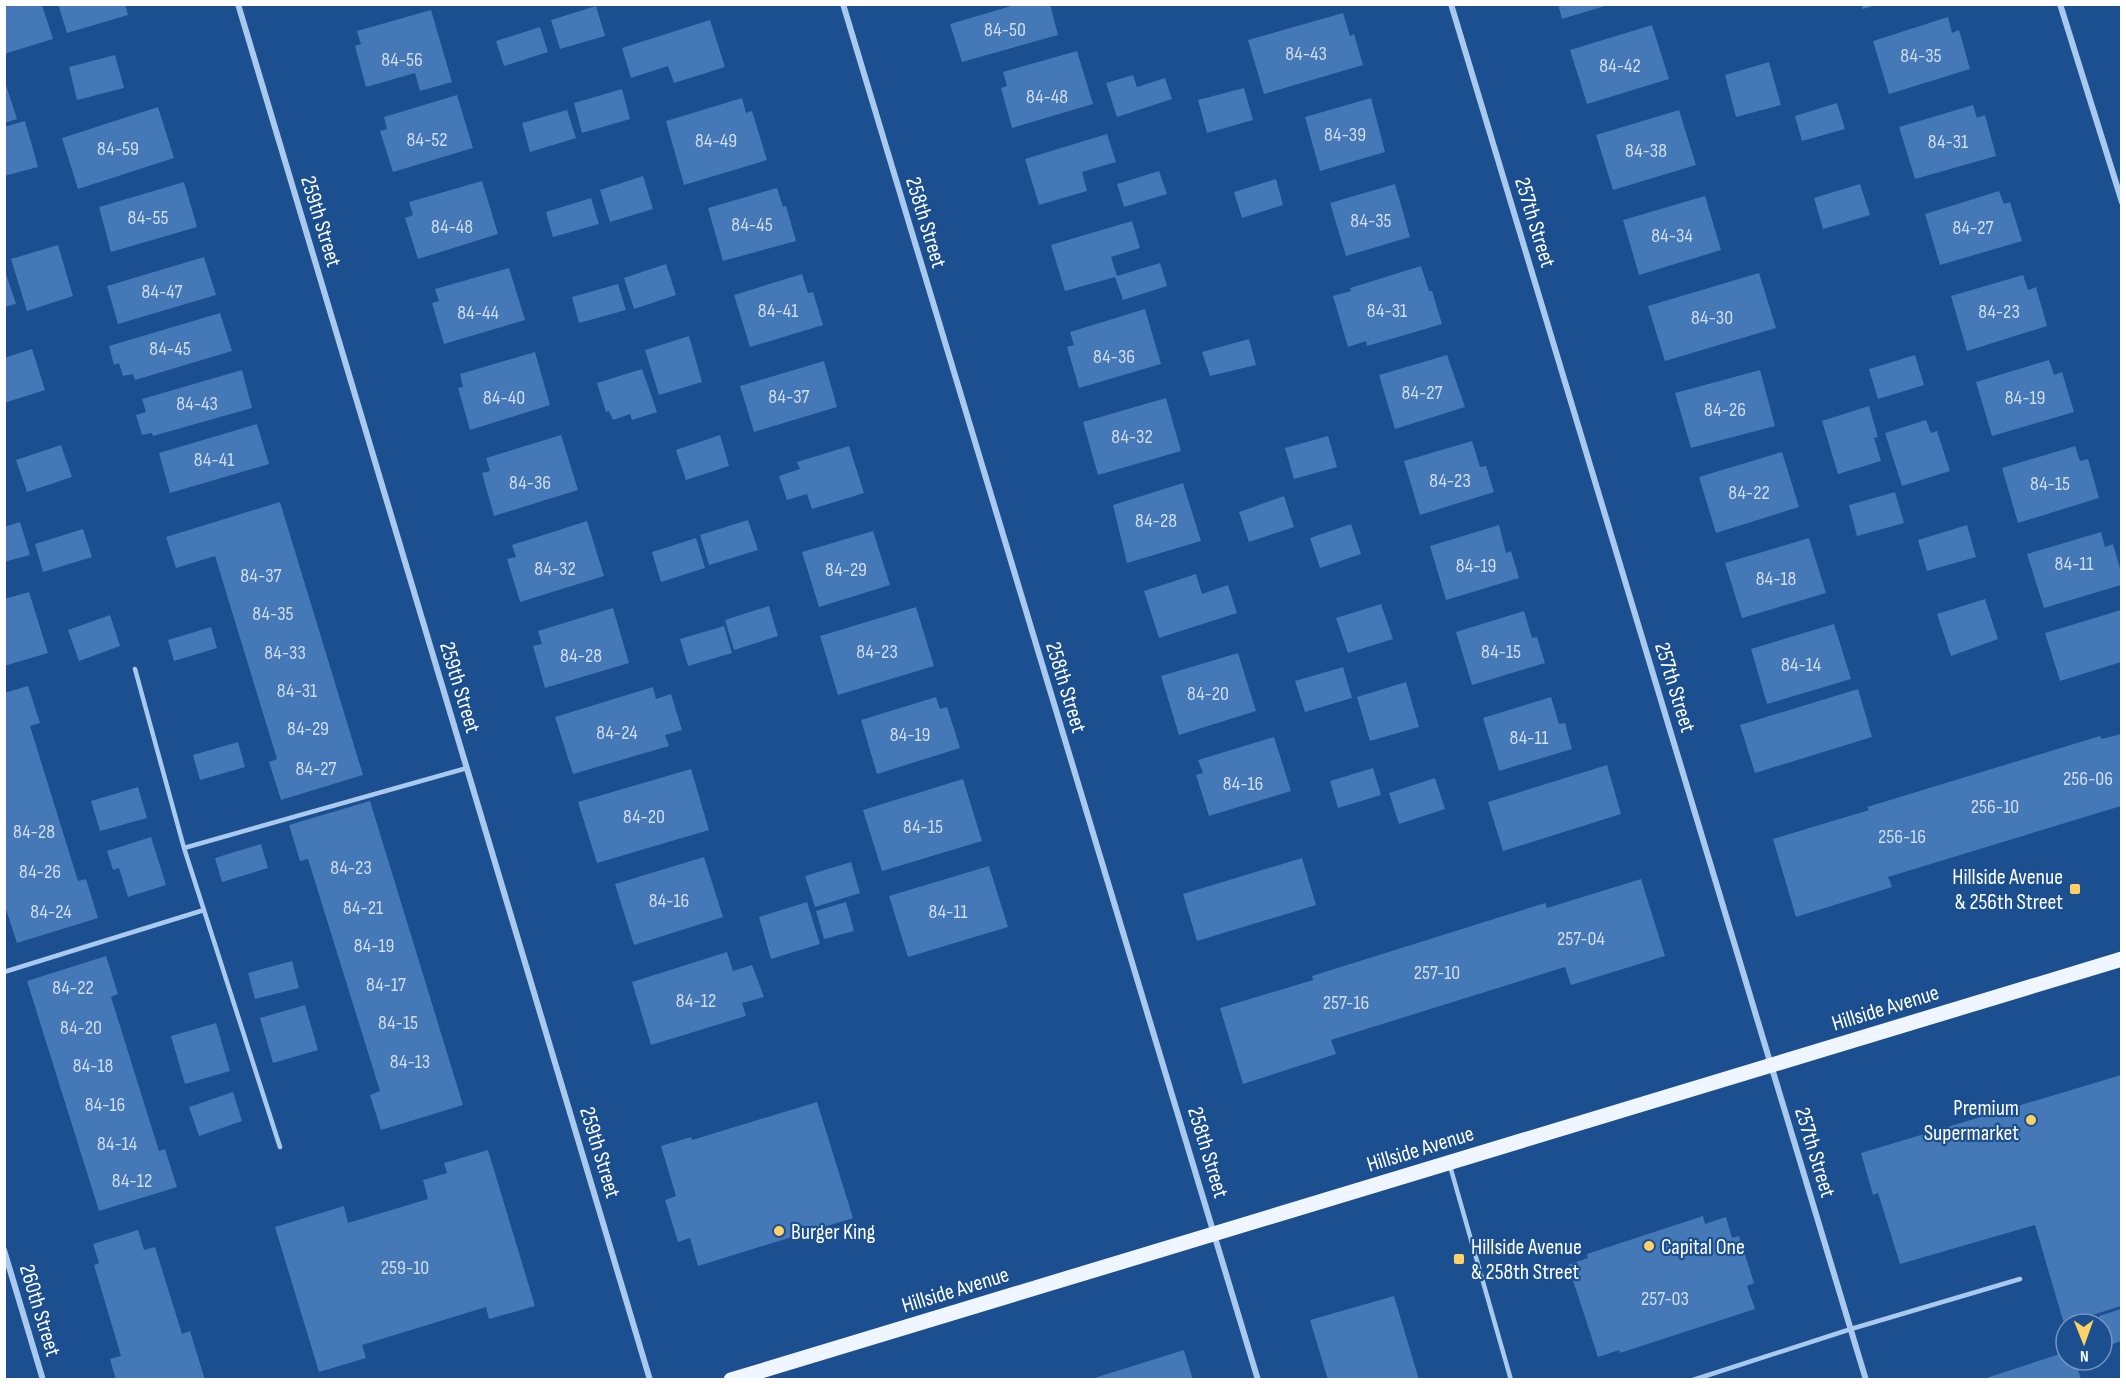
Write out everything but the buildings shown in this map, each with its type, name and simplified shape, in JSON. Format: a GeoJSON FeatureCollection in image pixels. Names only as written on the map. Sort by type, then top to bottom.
{"type":"FeatureCollection","features":[{"type":"Feature","properties":{"kind":"main road","name":"Hillside Avenue"},"geometry":{"type":"LineString","coordinates":[[732,1380],[2121,959]]}},
{"type":"Feature","properties":{"kind":"street","name":"259th Street"},"geometry":{"type":"LineString","coordinates":[[238,4],[650,1380]]}},
{"type":"Feature","properties":{"kind":"street","name":"258th Street"},"geometry":{"type":"LineString","coordinates":[[843,4],[1258,1380]]}},
{"type":"Feature","properties":{"kind":"street","name":"257th Street"},"geometry":{"type":"LineString","coordinates":[[1451,4],[1866,1380]]}},
{"type":"Feature","properties":{"kind":"street"},"geometry":{"type":"LineString","coordinates":[[2060,4],[2121,202]]}},
{"type":"Feature","properties":{"kind":"street","name":"260th Street"},"geometry":{"type":"LineString","coordinates":[[4,1250],[43,1380]]}},
{"type":"Feature","properties":{"kind":"lane"},"geometry":{"type":"LineString","coordinates":[[135,669],[184,848],[280,1147]]}},
{"type":"Feature","properties":{"kind":"lane"},"geometry":{"type":"LineString","coordinates":[[184,848],[467,768]]}},
{"type":"Feature","properties":{"kind":"lane"},"geometry":{"type":"LineString","coordinates":[[4,972],[204,910]]}},
{"type":"Feature","properties":{"kind":"lane"},"geometry":{"type":"LineString","coordinates":[[1449,1163],[1511,1380]]}},
{"type":"Feature","properties":{"kind":"lane"},"geometry":{"type":"LineString","coordinates":[[1693,1380],[1851,1329],[2020,1280]]}},
{"type":"Feature","properties":{"kind":"place","name":"Hillside Avenue & 256th Street"},"geometry":{"type":"Point","coordinates":[2075,889]}},
{"type":"Feature","properties":{"kind":"place","name":"Premium Supermarket"},"geometry":{"type":"Point","coordinates":[2031,1120]}},
{"type":"Feature","properties":{"kind":"place","name":"Burger King"},"geometry":{"type":"Point","coordinates":[779,1231]}},
{"type":"Feature","properties":{"kind":"place","name":"Capital One"},"geometry":{"type":"Point","coordinates":[1649,1246]}},
{"type":"Feature","properties":{"kind":"place","name":"Hillside Avenue & 258th Street"},"geometry":{"type":"Point","coordinates":[1459,1259]}}]}
